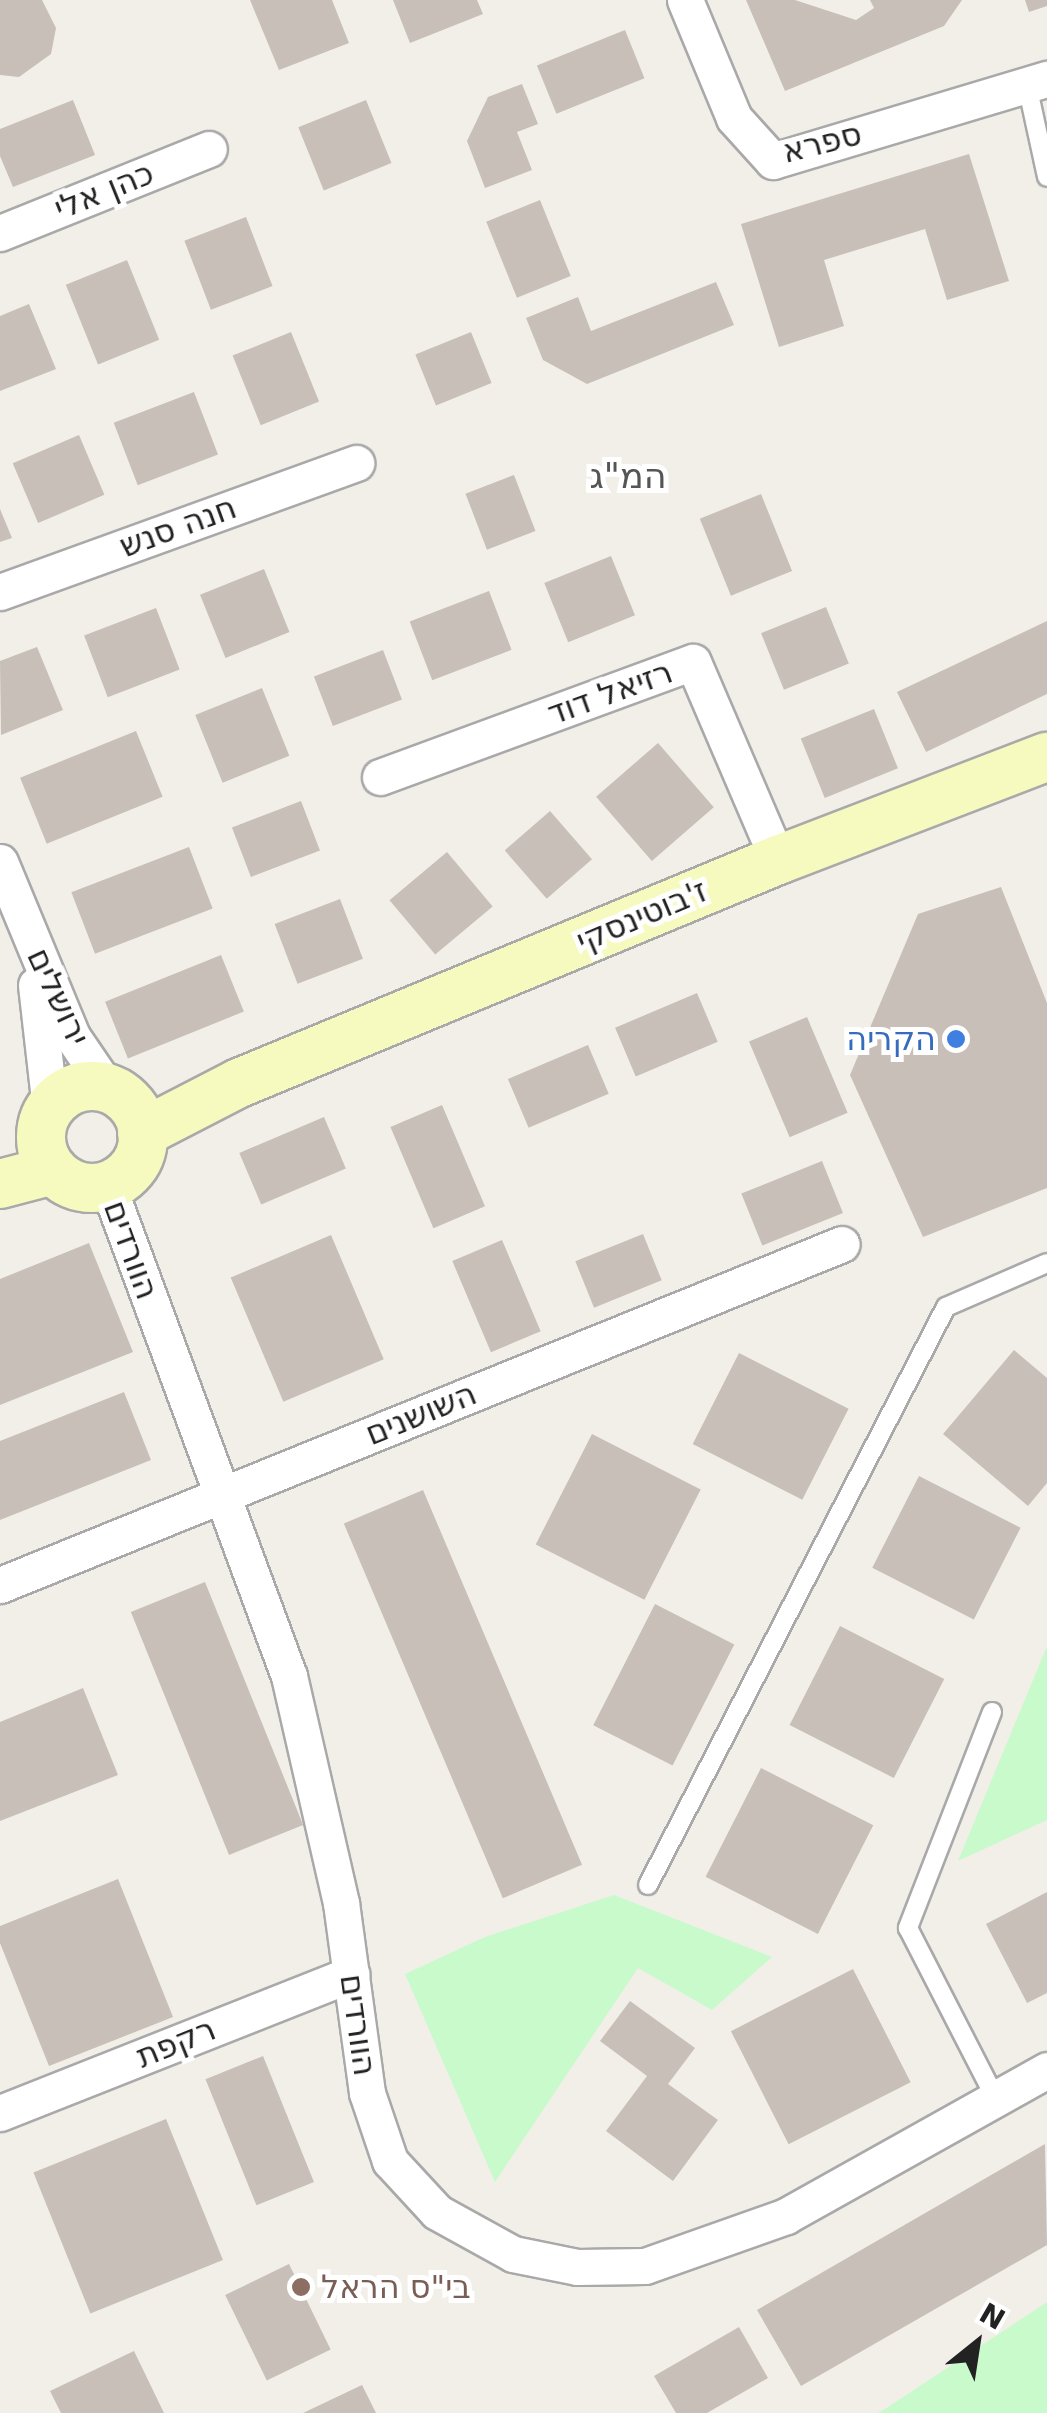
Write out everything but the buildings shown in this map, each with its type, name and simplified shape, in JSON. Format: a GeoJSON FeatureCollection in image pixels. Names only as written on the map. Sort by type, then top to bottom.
{"type":"FeatureCollection","features":[{"type":"Feature","properties":{"kind":"street","name":"ספרא"},"geometry":{"type":"LineString","coordinates":[[685,0],[734,118],[774,161],[1037,82]]}},
{"type":"Feature","properties":{"kind":"street","name":"כהן אלי"},"geometry":{"type":"LineString","coordinates":[[0,234],[209,149]]}},
{"type":"Feature","properties":{"kind":"street","name":"חנה סנש"},"geometry":{"type":"LineString","coordinates":[[0,592],[356,463]]}},
{"type":"Feature","properties":{"kind":"street","name":"רזיאל דוד"},"geometry":{"type":"LineString","coordinates":[[380,777],[693,662],[778,860]]}},
{"type":"Feature","properties":{"kind":"street","name":"ז'בוטינסקי"},"geometry":{"type":"LineString","coordinates":[[126,1108],[240,1083],[778,860],[1046,760]]}},
{"type":"Feature","properties":{"kind":"street","name":"ירושלים"},"geometry":{"type":"LineString","coordinates":[[0,862],[72,1036],[126,1108]]}},
{"type":"Feature","properties":{"kind":"street","name":"ירושלים"},"geometry":{"type":"LineString","coordinates":[[16,901],[36,981],[48,1139]]}},
{"type":"Feature","properties":{"kind":"street"},"geometry":{"type":"LineString","coordinates":[[0,1184],[48,1139],[76,1088],[126,1108],[130,1171],[108,1186],[78,1186],[48,1139]]}},
{"type":"Feature","properties":{"kind":"street"},"geometry":{"type":"LineString","coordinates":[[0,1176],[48,1139]]}},
{"type":"Feature","properties":{"kind":"street","name":"הוורדים"},"geometry":{"type":"LineString","coordinates":[[108,1186],[289,1676],[351,1974],[367,2093],[390,2161],[437,2212],[513,2254],[577,2268],[645,2266],[712,2248],[786,2216],[1047,2070]]}},
{"type":"Feature","properties":{"kind":"street","name":"השושנים"},"geometry":{"type":"LineString","coordinates":[[0,1585],[842,1244]]}},
{"type":"Feature","properties":{"kind":"street","name":"רקפת"},"geometry":{"type":"LineString","coordinates":[[0,2112],[351,1974]]}},
{"type":"Feature","properties":{"kind":"lane"},"geometry":{"type":"LineString","coordinates":[[1037,82],[1047,177]]}},
{"type":"Feature","properties":{"kind":"lane"},"geometry":{"type":"LineString","coordinates":[[648,1886],[946,1307],[1047,1263]]}},
{"type":"Feature","properties":{"kind":"lane"},"geometry":{"type":"LineString","coordinates":[[992,1712],[908,1928],[995,2097]]}},
{"type":"Feature","properties":{"kind":"green space"},"geometry":{"type":"Polygon","coordinates":[[[1047,1646],[1047,1820],[958,1861],[1047,1646]]]}},
{"type":"Feature","properties":{"kind":"green space"},"geometry":{"type":"Polygon","coordinates":[[[614,1895],[772,1957],[712,2010],[638,1968],[495,2182],[405,1974],[485,1937],[614,1895]]]}},
{"type":"Feature","properties":{"kind":"green space"},"geometry":{"type":"Polygon","coordinates":[[[1047,2302],[1047,2413],[878,2413],[885,2409],[1047,2302]]]}},
{"type":"Feature","properties":{"kind":"place","name":"הקריה"},"geometry":{"type":"Point","coordinates":[956,1039]}},
{"type":"Feature","properties":{"kind":"place","name":"בי\"ס הראל"},"geometry":{"type":"Point","coordinates":[301,2287]}},
{"type":"Feature","properties":{"kind":"district","name":"המ\"ג"},"geometry":{"type":"Point","coordinates":[628,476]}}]}
